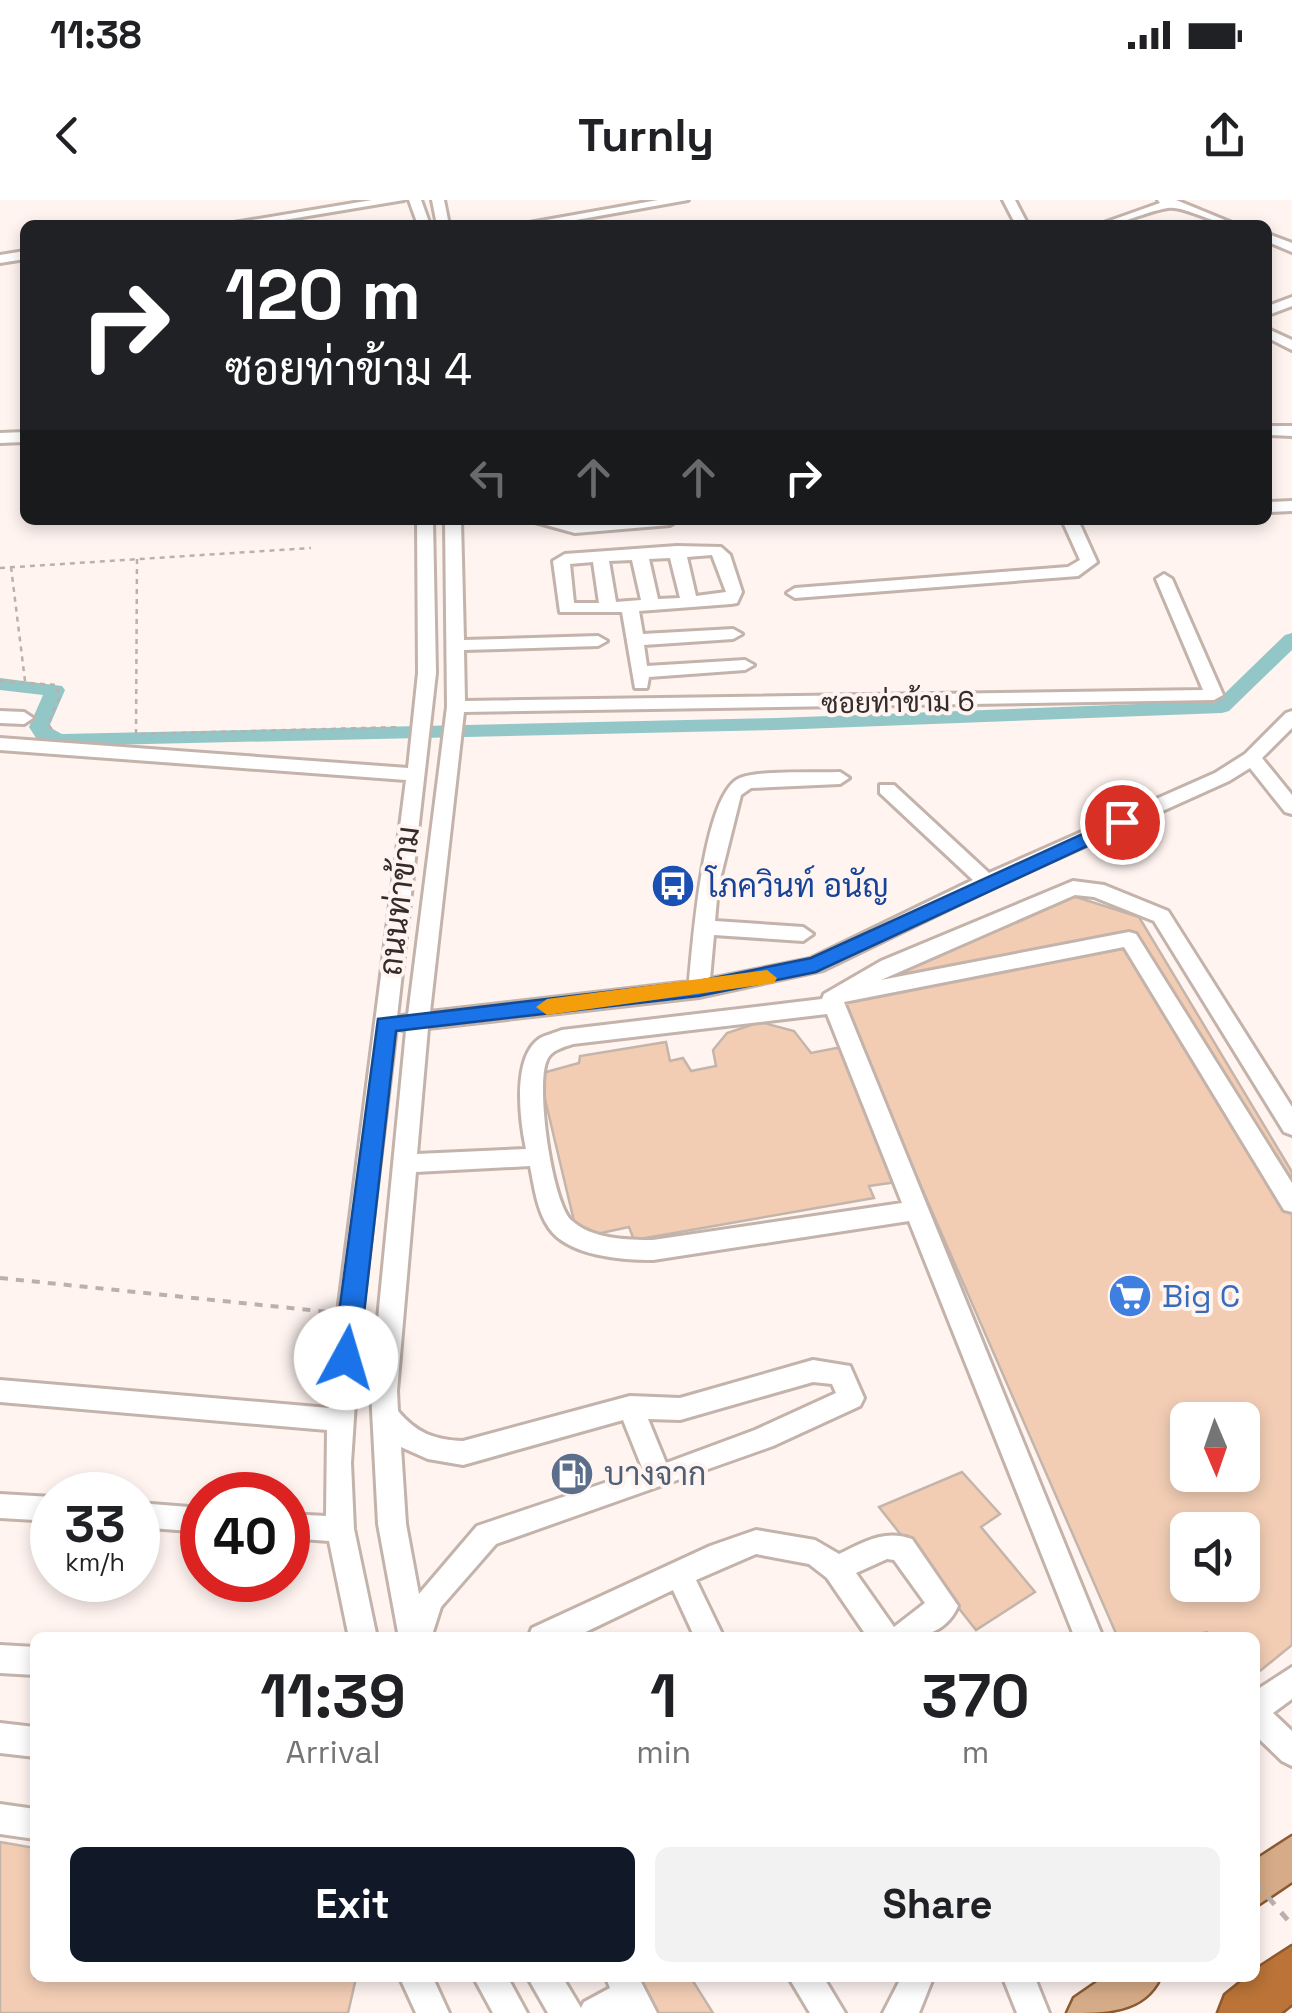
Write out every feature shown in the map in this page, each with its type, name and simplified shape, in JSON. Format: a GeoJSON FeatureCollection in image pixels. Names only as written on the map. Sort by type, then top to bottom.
{"type":"FeatureCollection","features":[{"type":"Feature","properties":{"kind":"highway"},"geometry":{"type":"LineString","coordinates":[[1243,2013],[1292,1971]]}},
{"type":"Feature","properties":{"kind":"highway"},"geometry":{"type":"LineString","coordinates":[[1268,2013],[1292,1992]]}},
{"type":"Feature","properties":{"kind":"main road"},"geometry":{"type":"LineString","coordinates":[[1260,1880],[1292,1856]]}},
{"type":"Feature","properties":{"kind":"main road"},"geometry":{"type":"LineString","coordinates":[[1089,2013],[1133,1982]]}},
{"type":"Feature","properties":{"kind":"street"},"geometry":{"type":"LineString","coordinates":[[262,220],[398,200]]}},
{"type":"Feature","properties":{"kind":"street"},"geometry":{"type":"LineString","coordinates":[[556,220],[682,200]]}},
{"type":"Feature","properties":{"kind":"street"},"geometry":{"type":"LineString","coordinates":[[1120,220],[1168,202],[1218,220]]}},
{"type":"Feature","properties":{"kind":"street"},"geometry":{"type":"LineString","coordinates":[[1132,216],[1142,220]]}},
{"type":"Feature","properties":{"kind":"street","name":"ถนนท่าข้าม"},"geometry":{"type":"LineString","coordinates":[[361,1632],[340,1529],[341,1420],[350,1314],[421,730],[426,673],[425,525]]}},
{"type":"Feature","properties":{"kind":"street","name":"ถนนท่าข้าม"},"geometry":{"type":"LineString","coordinates":[[414,1632],[392,1524],[384,1412],[418,1022],[454,720],[457,645],[453,525]]}},
{"type":"Feature","properties":{"kind":"street"},"geometry":{"type":"LineString","coordinates":[[560,525],[611,525]]}},
{"type":"Feature","properties":{"kind":"street"},"geometry":{"type":"LineString","coordinates":[[795,594],[1072,572],[1089,562],[1072,525]]}},
{"type":"Feature","properties":{"kind":"street"},"geometry":{"type":"LineString","coordinates":[[676,551],[689,602]]}},
{"type":"Feature","properties":{"kind":"street"},"geometry":{"type":"LineString","coordinates":[[639,553],[650,605]]}},
{"type":"Feature","properties":{"kind":"street"},"geometry":{"type":"LineString","coordinates":[[639,553],[720,553],[734,592],[731,599],[570,610],[564,604],[561,561],[639,553]]}},
{"type":"Feature","properties":{"kind":"street"},"geometry":{"type":"LineString","coordinates":[[600,556],[608,608]]}},
{"type":"Feature","properties":{"kind":"street","name":"ซอยท่าข้าม 6"},"geometry":{"type":"LineString","coordinates":[[454,720],[644,707],[1214,695],[1164,579]]}},
{"type":"Feature","properties":{"kind":"street"},"geometry":{"type":"LineString","coordinates":[[630,606],[644,707]]}},
{"type":"Feature","properties":{"kind":"street"},"geometry":{"type":"LineString","coordinates":[[635,640],[732,634]]}},
{"type":"Feature","properties":{"kind":"street"},"geometry":{"type":"LineString","coordinates":[[457,645],[598,641]]}},
{"type":"Feature","properties":{"kind":"street"},"geometry":{"type":"LineString","coordinates":[[639,672],[745,665]]}},
{"type":"Feature","properties":{"kind":"street"},"geometry":{"type":"LineString","coordinates":[[0,717],[24,718]]}},
{"type":"Feature","properties":{"kind":"street"},"geometry":{"type":"LineString","coordinates":[[386,1025],[699,989],[816,965],[987,882],[1222,777],[1252,758],[1292,717]]}},
{"type":"Feature","properties":{"kind":"street"},"geometry":{"type":"LineString","coordinates":[[0,744],[416,776]]}},
{"type":"Feature","properties":{"kind":"street"},"geometry":{"type":"LineString","coordinates":[[1252,758],[1292,808]]}},
{"type":"Feature","properties":{"kind":"street"},"geometry":{"type":"LineString","coordinates":[[699,989],[708,886],[732,792],[746,782],[840,778]]}},
{"type":"Feature","properties":{"kind":"street"},"geometry":{"type":"LineString","coordinates":[[887,789],[987,882]]}},
{"type":"Feature","properties":{"kind":"street"},"geometry":{"type":"LineString","coordinates":[[833,1001],[888,966],[1072,888],[1096,890],[1161,916],[1292,1126]]}},
{"type":"Feature","properties":{"kind":"street"},"geometry":{"type":"LineString","coordinates":[[705,926],[803,934]]}},
{"type":"Feature","properties":{"kind":"street"},"geometry":{"type":"LineString","coordinates":[[918,1210],[666,1248],[626,1250],[585,1242],[558,1223],[539,1157],[531,1093],[536,1057],[547,1045],[570,1036],[833,1001],[1129,939],[1292,1203]]}},
{"type":"Feature","properties":{"kind":"street"},"geometry":{"type":"LineString","coordinates":[[833,1001],[1087,1632]]}},
{"type":"Feature","properties":{"kind":"street"},"geometry":{"type":"LineString","coordinates":[[404,1164],[539,1157]]}},
{"type":"Feature","properties":{"kind":"street"},"geometry":{"type":"LineString","coordinates":[[384,1412],[394,1429],[410,1440],[438,1452],[463,1453],[630,1407],[680,1409],[813,1371],[841,1374],[851,1398],[764,1438],[487,1535],[430,1600],[417,1632]]}},
{"type":"Feature","properties":{"kind":"street"},"geometry":{"type":"LineString","coordinates":[[0,1391],[341,1420]]}},
{"type":"Feature","properties":{"kind":"street"},"geometry":{"type":"LineString","coordinates":[[630,1407],[659,1476]]}},
{"type":"Feature","properties":{"kind":"street"},"geometry":{"type":"LineString","coordinates":[[0,1506],[30,1508]]}},
{"type":"Feature","properties":{"kind":"street"},"geometry":{"type":"LineString","coordinates":[[310,1527],[340,1529]]}},
{"type":"Feature","properties":{"kind":"street"},"geometry":{"type":"LineString","coordinates":[[555,1632],[756,1542],[814,1553],[837,1570],[881,1632]]}},
{"type":"Feature","properties":{"kind":"street"},"geometry":{"type":"LineString","coordinates":[[837,1570],[885,1546],[902,1548],[944,1606],[910,1632]]}},
{"type":"Feature","properties":{"kind":"street"},"geometry":{"type":"LineString","coordinates":[[680,1575],[707,1632]]}},
{"type":"Feature","properties":{"kind":"street"},"geometry":{"type":"LineString","coordinates":[[0,1658],[30,1661]]}},
{"type":"Feature","properties":{"kind":"street"},"geometry":{"type":"LineString","coordinates":[[1260,1708],[1292,1681]]}},
{"type":"Feature","properties":{"kind":"street"},"geometry":{"type":"LineString","coordinates":[[1260,1717],[1292,1751]]}},
{"type":"Feature","properties":{"kind":"street"},"geometry":{"type":"LineString","coordinates":[[0,1738],[30,1741]]}},
{"type":"Feature","properties":{"kind":"street"},"geometry":{"type":"LineString","coordinates":[[0,1819],[30,1823]]}},
{"type":"Feature","properties":{"kind":"street"},"geometry":{"type":"LineString","coordinates":[[418,1982],[433,2013]]}},
{"type":"Feature","properties":{"kind":"street"},"geometry":{"type":"LineString","coordinates":[[492,1982],[511,2013]]}},
{"type":"Feature","properties":{"kind":"street"},"geometry":{"type":"LineString","coordinates":[[547,1982],[567,2013]]}},
{"type":"Feature","properties":{"kind":"street"},"geometry":{"type":"LineString","coordinates":[[808,1982],[828,2013]]}},
{"type":"Feature","properties":{"kind":"street"},"geometry":{"type":"LineString","coordinates":[[899,2013],[913,1995],[916,1982]]}},
{"type":"Feature","properties":{"kind":"street"},"geometry":{"type":"LineString","coordinates":[[1020,1982],[1033,2013]]}},
{"type":"Feature","properties":{"kind":"street"},"geometry":{"type":"LineString","coordinates":[[595,2013],[631,1995]]}},
{"type":"Feature","properties":{"kind":"path"},"geometry":{"type":"LineString","coordinates":[[0,568],[311,548]]}},
{"type":"Feature","properties":{"kind":"path"},"geometry":{"type":"LineString","coordinates":[[137,558],[136,734],[421,730]]}},
{"type":"Feature","properties":{"kind":"path"},"geometry":{"type":"LineString","coordinates":[[11,567],[25,680]]}},
{"type":"Feature","properties":{"kind":"path"},"geometry":{"type":"LineString","coordinates":[[0,681],[57,685],[58,698],[48,724],[64,735]]}},
{"type":"Feature","properties":{"kind":"path"},"geometry":{"type":"LineString","coordinates":[[0,1278],[350,1314]]}},
{"type":"Feature","properties":{"kind":"path"},"geometry":{"type":"LineString","coordinates":[[1260,1889],[1292,1924]]}},
{"type":"Feature","properties":{"kind":"building","name":"Big C"},"geometry":{"type":"Polygon","coordinates":[[[1073,896],[1139,917],[1292,1172],[1292,1645],[1260,1671],[1260,1632],[1115,1632],[841,1003],[899,992],[893,975],[1073,896]]]}},
{"type":"Feature","properties":{"kind":"building"},"geometry":{"type":"Polygon","coordinates":[[[760,1022],[794,1031],[811,1053],[842,1047],[897,1182],[869,1186],[874,1198],[634,1240],[629,1227],[578,1238],[539,1074],[579,1063],[580,1056],[666,1042],[670,1061],[683,1058],[691,1071],[716,1066],[713,1050],[727,1033],[760,1022]]]}},
{"type":"Feature","properties":{"kind":"building"},"geometry":{"type":"Polygon","coordinates":[[[962,1472],[1000,1514],[981,1527],[1035,1592],[976,1630],[879,1507],[962,1472]]]}},
{"type":"Feature","properties":{"kind":"building"},"geometry":{"type":"Polygon","coordinates":[[[0,1842],[30,1847],[30,1982],[355,1982],[348,2013],[0,2013],[0,1842]]]}},
{"type":"Feature","properties":{"kind":"building"},"geometry":{"type":"Polygon","coordinates":[[[641,1982],[694,1982],[713,2013],[657,2013],[641,1982]]]}},
{"type":"Feature","properties":{"kind":"waterway"},"geometry":{"type":"LineString","coordinates":[[0,684],[55,690],[39,727],[43,734],[60,740],[776,724],[1222,707],[1292,639]]}},
{"type":"Feature","properties":{"kind":"slow traffic"},"geometry":{"type":"LineString","coordinates":[[547,1007],[767,978]]}},
{"type":"Feature","properties":{"kind":"place","name":"โภควินท์ อนัญ"},"geometry":{"type":"Point","coordinates":[673,886]}},
{"type":"Feature","properties":{"kind":"place","name":"Big C"},"geometry":{"type":"Point","coordinates":[1130,1296]}},
{"type":"Feature","properties":{"kind":"place","name":"บางจาก"},"geometry":{"type":"Point","coordinates":[572,1474]}},
{"type":"Feature","properties":{"kind":"route"},"geometry":{"type":"LineString","coordinates":[[346,1358],[386,1025],[699,989],[816,965],[1122,822]]}}]}
